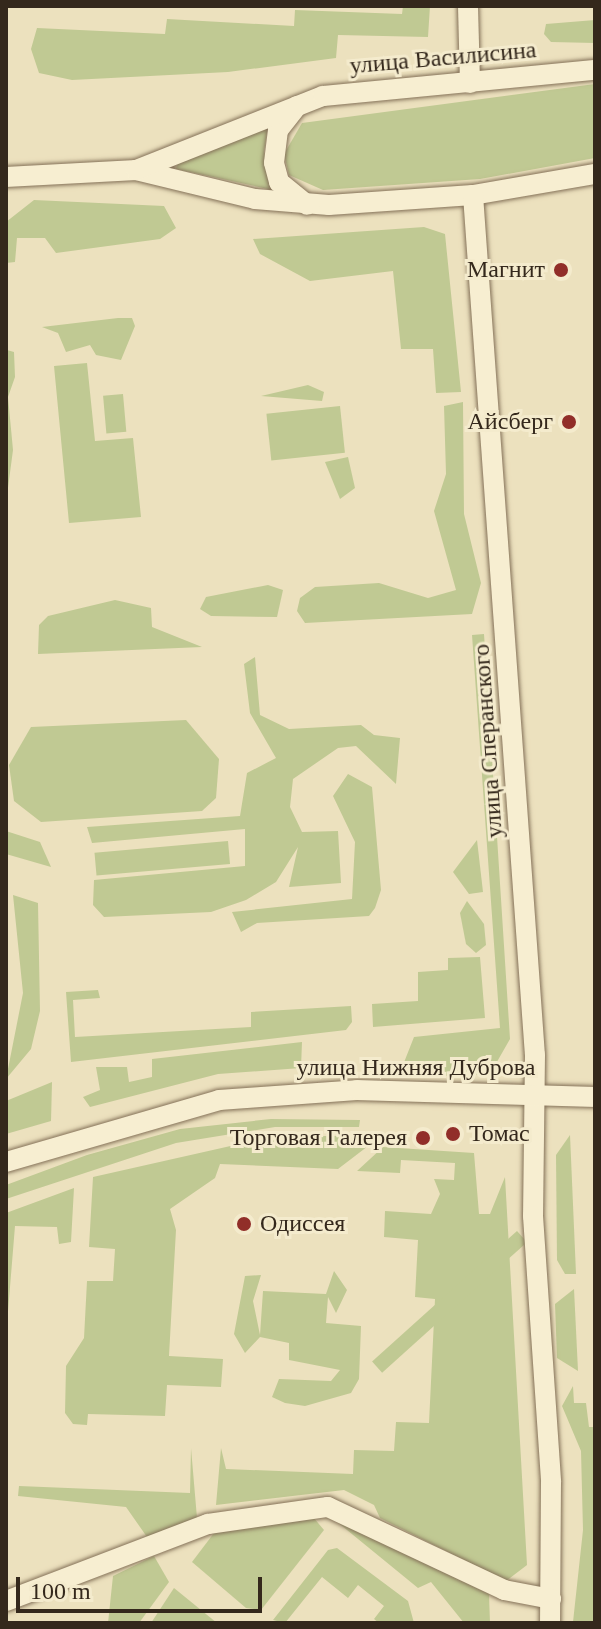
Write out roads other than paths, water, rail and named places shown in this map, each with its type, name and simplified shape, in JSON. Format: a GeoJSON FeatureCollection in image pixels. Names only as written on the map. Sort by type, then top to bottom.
{"type":"FeatureCollection","features":[{"type":"Feature","properties":{"kind":"street"},"geometry":{"type":"LineString","coordinates":[[468,6],[470,83]]}},
{"type":"Feature","properties":{"kind":"street","name":"улица Василисина"},"geometry":{"type":"LineString","coordinates":[[136,170],[323,96],[595,70]]}},
{"type":"Feature","properties":{"kind":"street"},"geometry":{"type":"LineString","coordinates":[[298,105],[278,130],[274,163],[279,182],[307,205]]}},
{"type":"Feature","properties":{"kind":"street","name":"улица Василисина"},"geometry":{"type":"LineString","coordinates":[[6,177],[136,170],[307,205],[473,195],[595,174]]}},
{"type":"Feature","properties":{"kind":"street","name":"улица Сперанского"},"geometry":{"type":"LineString","coordinates":[[473,195],[533,1094],[550,1623]]}},
{"type":"Feature","properties":{"kind":"street","name":"улица Нижняя Дуброва"},"geometry":{"type":"LineString","coordinates":[[6,1162],[219,1100],[357,1090],[595,1097]]}},
{"type":"Feature","properties":{"kind":"street"},"geometry":{"type":"LineString","coordinates":[[6,1601],[208,1524],[328,1507],[504,1590],[551,1599]]}},
{"type":"Feature","properties":{"kind":"place","name":"Магнит"},"geometry":{"type":"Point","coordinates":[561,270]}},
{"type":"Feature","properties":{"kind":"place","name":"Айсберг"},"geometry":{"type":"Point","coordinates":[569,422]}},
{"type":"Feature","properties":{"kind":"place","name":"Томас"},"geometry":{"type":"Point","coordinates":[453,1134]}},
{"type":"Feature","properties":{"kind":"place","name":"Торговая Галерея"},"geometry":{"type":"Point","coordinates":[423,1138]}},
{"type":"Feature","properties":{"kind":"place","name":"Одиссея"},"geometry":{"type":"Point","coordinates":[244,1224]}}]}
